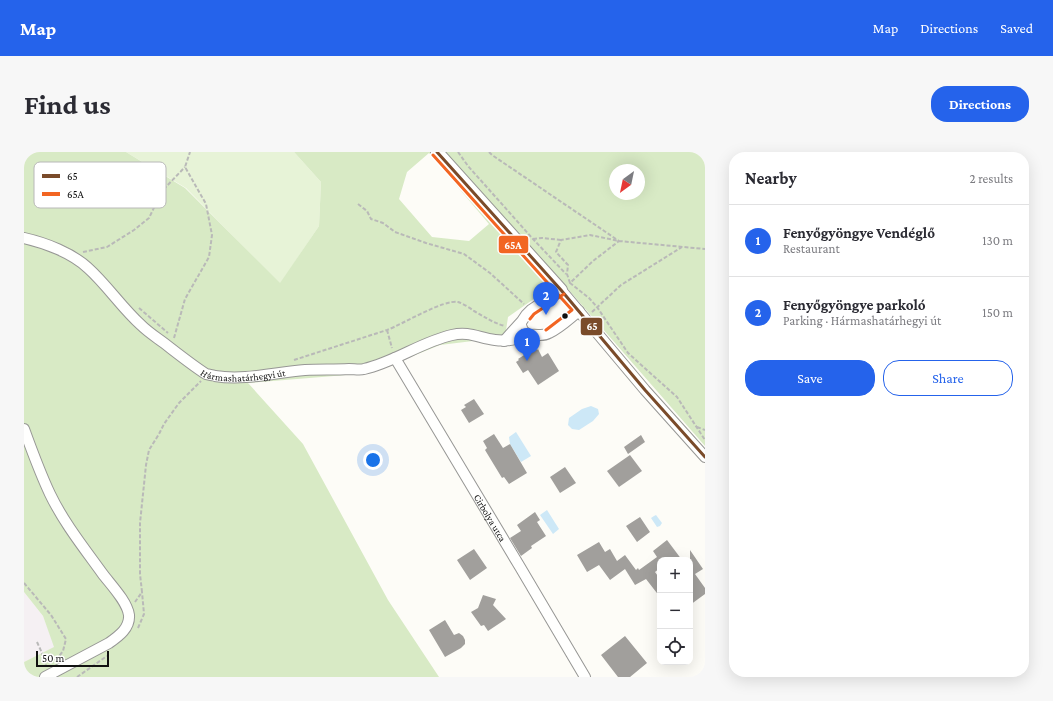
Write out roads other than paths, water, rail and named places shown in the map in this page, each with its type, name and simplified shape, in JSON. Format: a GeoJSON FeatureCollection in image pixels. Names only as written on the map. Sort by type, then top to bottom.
{"type":"FeatureCollection","features":[{"type":"Feature","properties":{"kind":"street"},"geometry":{"type":"LineString","coordinates":[[437,152],[565,286],[582,314],[645,390],[705,457]]}},
{"type":"Feature","properties":{"kind":"street","name":"Hármashatárhegyi út"},"geometry":{"type":"LineString","coordinates":[[24,238],[50,246],[82,263],[141,325],[178,354],[207,374],[232,378],[306,370],[363,369],[452,335],[474,334],[494,340],[504,341],[533,335],[541,336],[549,334],[582,314]]}},
{"type":"Feature","properties":{"kind":"street"},"geometry":{"type":"LineString","coordinates":[[504,341],[531,310],[565,286]]}},
{"type":"Feature","properties":{"kind":"street","name":"Cirbolya utca"},"geometry":{"type":"LineString","coordinates":[[395,358],[585,677]]}},
{"type":"Feature","properties":{"kind":"street"},"geometry":{"type":"LineString","coordinates":[[24,429],[50,495],[78,541],[123,601],[128,612],[128,621],[126,626],[123,632],[116,638],[46,676]]}},
{"type":"Feature","properties":{"kind":"lane"},"geometry":{"type":"LineString","coordinates":[[519,325],[533,335]]}},
{"type":"Feature","properties":{"kind":"water"},"geometry":{"type":"Polygon","coordinates":[[[591,406],[598,409],[599,414],[593,421],[579,430],[572,429],[568,425],[569,418],[582,409],[591,406]]]}},
{"type":"Feature","properties":{"kind":"water"},"geometry":{"type":"Polygon","coordinates":[[[516,432],[531,456],[521,462],[510,444],[509,437],[516,432]]]}},
{"type":"Feature","properties":{"kind":"water"},"geometry":{"type":"Polygon","coordinates":[[[547,510],[559,529],[553,534],[540,515],[547,510]]]}},
{"type":"Feature","properties":{"kind":"water"},"geometry":{"type":"Polygon","coordinates":[[[656,515],[662,523],[657,527],[651,518],[656,515]]]}},
{"type":"Feature","properties":{"kind":"place","name":"Fenyőgyöngye parkoló"},"geometry":{"type":"Point","coordinates":[546,315]}},
{"type":"Feature","properties":{"kind":"place","name":"Fenyőgyöngye Vendéglő"},"geometry":{"type":"Point","coordinates":[527,361]}}]}
